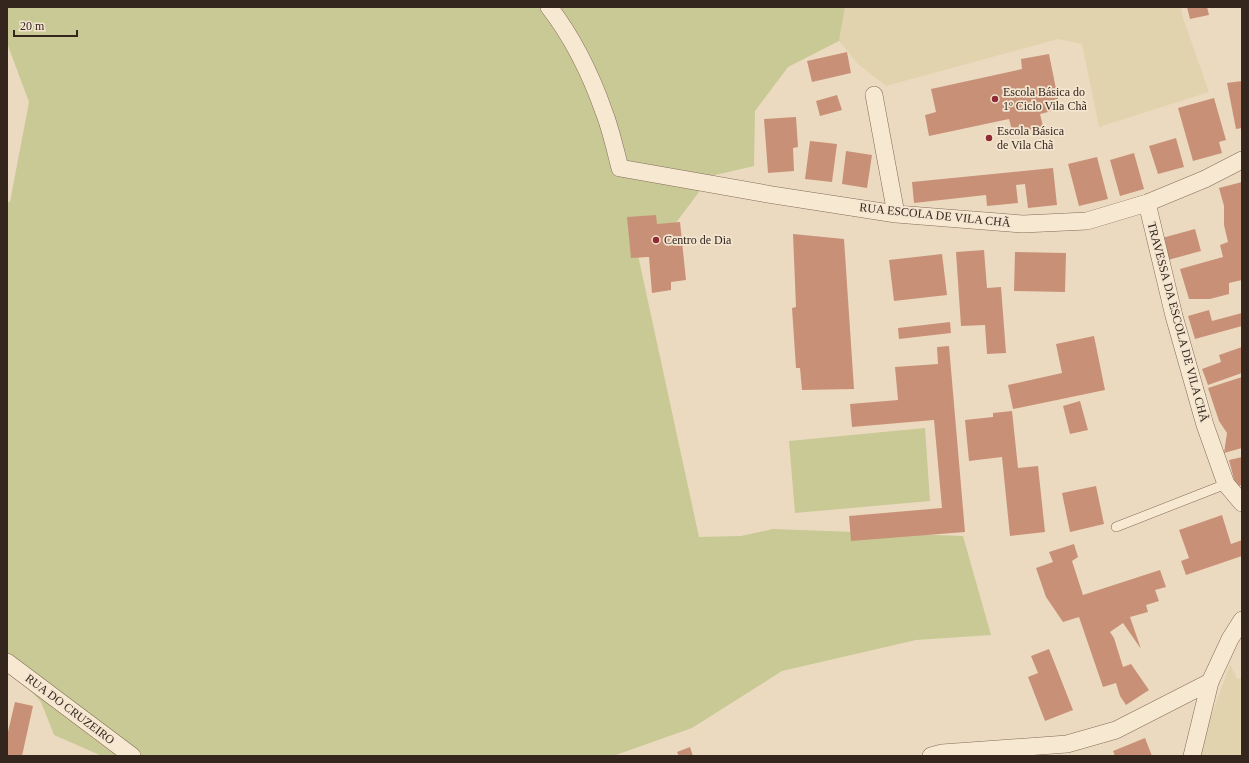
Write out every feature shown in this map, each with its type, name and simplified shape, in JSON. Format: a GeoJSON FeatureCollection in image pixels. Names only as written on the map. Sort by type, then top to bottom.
{"type":"FeatureCollection","features":[{"type":"Feature","properties":{"kind":"street","name":"RUA ESCOLA DE VILA CHÃ"},"geometry":{"type":"LineString","coordinates":[[549,7],[562,23],[586,69],[604,112],[620,168],[773,196],[896,214],[1023,224],[1087,221],[1147,203],[1205,179],[1242,160]]}},
{"type":"Feature","properties":{"kind":"street"},"geometry":{"type":"LineString","coordinates":[[874,95],[896,214]]}},
{"type":"Feature","properties":{"kind":"street","name":"TRAVESSA DA ESCOLA DE VILA CHÃ"},"geometry":{"type":"LineString","coordinates":[[1147,203],[1176,324],[1205,425],[1226,484],[1242,503]]}},
{"type":"Feature","properties":{"kind":"street"},"geometry":{"type":"LineString","coordinates":[[1192,756],[1210,682],[1230,639],[1242,620]]}},
{"type":"Feature","properties":{"kind":"street","name":"RUA DO CRUZEIRO"},"geometry":{"type":"LineString","coordinates":[[7,662],[132,756]]}},
{"type":"Feature","properties":{"kind":"street"},"geometry":{"type":"LineString","coordinates":[[931,756],[942,753],[1067,744],[1116,730],[1210,682]]}},
{"type":"Feature","properties":{"kind":"lane"},"geometry":{"type":"LineString","coordinates":[[1116,527],[1226,484]]}},
{"type":"Feature","properties":{"kind":"shaded area"},"geometry":{"type":"Polygon","coordinates":[[[845,7],[1181,7],[1183,18],[1209,92],[1099,127],[1082,44],[1058,39],[886,86],[858,64],[839,41],[845,7]]]}},
{"type":"Feature","properties":{"kind":"shaded area"},"geometry":{"type":"Polygon","coordinates":[[[1230,664],[1237,679],[1242,678],[1242,756],[1197,756],[1230,664]]]}},
{"type":"Feature","properties":{"kind":"green space"},"geometry":{"type":"Polygon","coordinates":[[[7,7],[845,7],[839,41],[788,67],[755,111],[754,166],[711,176],[675,224],[633,232],[699,537],[741,536],[773,529],[963,536],[991,635],[916,640],[782,671],[692,728],[613,756],[102,756],[54,735],[41,702],[19,678],[7,671],[7,202],[10,202],[29,102],[7,43],[7,7]]]}},
{"type":"Feature","properties":{"kind":"green space"},"geometry":{"type":"Polygon","coordinates":[[[925,428],[930,501],[795,513],[789,441],[925,428]]]}},
{"type":"Feature","properties":{"kind":"building"},"geometry":{"type":"Polygon","coordinates":[[[1187,7],[1207,7],[1209,15],[1190,19],[1187,7]]]}},
{"type":"Feature","properties":{"kind":"building"},"geometry":{"type":"Polygon","coordinates":[[[847,52],[851,73],[812,82],[807,61],[847,52]]]}},
{"type":"Feature","properties":{"kind":"building","name":"Escola Básica do 1º Ciclo Vila Chã"},"geometry":{"type":"Polygon","coordinates":[[[1049,54],[1060,109],[1040,114],[1043,126],[1013,134],[1009,119],[929,136],[925,115],[936,112],[931,89],[1022,69],[1021,59],[1049,54]]]}},
{"type":"Feature","properties":{"kind":"building"},"geometry":{"type":"Polygon","coordinates":[[[1242,81],[1242,128],[1236,129],[1227,83],[1242,81]]]}},
{"type":"Feature","properties":{"kind":"building"},"geometry":{"type":"Polygon","coordinates":[[[837,95],[842,110],[820,116],[816,101],[837,95]]]}},
{"type":"Feature","properties":{"kind":"building"},"geometry":{"type":"Polygon","coordinates":[[[1214,98],[1226,140],[1219,142],[1222,153],[1193,161],[1178,108],[1214,98]]]}},
{"type":"Feature","properties":{"kind":"building"},"geometry":{"type":"Polygon","coordinates":[[[796,117],[798,147],[793,148],[794,171],[768,173],[764,119],[796,117]]]}},
{"type":"Feature","properties":{"kind":"building"},"geometry":{"type":"Polygon","coordinates":[[[1176,138],[1184,167],[1158,174],[1149,146],[1176,138]]]}},
{"type":"Feature","properties":{"kind":"building"},"geometry":{"type":"Polygon","coordinates":[[[810,141],[837,144],[832,182],[805,179],[810,141]]]}},
{"type":"Feature","properties":{"kind":"building"},"geometry":{"type":"Polygon","coordinates":[[[846,151],[872,155],[867,188],[842,184],[846,151]]]}},
{"type":"Feature","properties":{"kind":"building"},"geometry":{"type":"Polygon","coordinates":[[[1134,153],[1144,189],[1120,196],[1110,160],[1134,153]]]}},
{"type":"Feature","properties":{"kind":"building"},"geometry":{"type":"Polygon","coordinates":[[[1097,157],[1108,199],[1079,206],[1068,164],[1097,157]]]}},
{"type":"Feature","properties":{"kind":"building"},"geometry":{"type":"Polygon","coordinates":[[[1053,168],[1057,205],[1028,208],[1025,184],[1016,185],[1018,203],[987,206],[986,195],[914,203],[912,182],[1053,168]]]}},
{"type":"Feature","properties":{"kind":"building"},"geometry":{"type":"Polygon","coordinates":[[[1242,182],[1242,280],[1229,283],[1229,294],[1210,299],[1189,299],[1180,269],[1223,257],[1220,245],[1228,242],[1224,225],[1224,206],[1219,188],[1242,182]]]}},
{"type":"Feature","properties":{"kind":"building","name":"Centro de Dia"},"geometry":{"type":"Polygon","coordinates":[[[656,215],[657,224],[680,222],[686,280],[671,282],[671,290],[652,293],[649,257],[631,258],[627,217],[656,215]]]}},
{"type":"Feature","properties":{"kind":"building"},"geometry":{"type":"Polygon","coordinates":[[[1195,229],[1201,251],[1168,260],[1162,238],[1195,229]]]}},
{"type":"Feature","properties":{"kind":"building"},"geometry":{"type":"Polygon","coordinates":[[[793,234],[844,239],[854,389],[802,390],[800,368],[796,368],[792,308],[796,307],[793,234]]]}},
{"type":"Feature","properties":{"kind":"building"},"geometry":{"type":"Polygon","coordinates":[[[984,250],[987,288],[1001,287],[1006,353],[987,354],[985,325],[961,326],[956,252],[984,250]]]}},
{"type":"Feature","properties":{"kind":"building"},"geometry":{"type":"Polygon","coordinates":[[[1015,252],[1066,253],[1065,292],[1014,291],[1015,252]]]}},
{"type":"Feature","properties":{"kind":"building"},"geometry":{"type":"Polygon","coordinates":[[[942,254],[947,295],[894,301],[889,260],[942,254]]]}},
{"type":"Feature","properties":{"kind":"building"},"geometry":{"type":"Polygon","coordinates":[[[1209,310],[1212,321],[1242,313],[1242,326],[1195,339],[1188,316],[1209,310]]]}},
{"type":"Feature","properties":{"kind":"building"},"geometry":{"type":"Polygon","coordinates":[[[950,322],[951,333],[899,339],[898,328],[950,322]]]}},
{"type":"Feature","properties":{"kind":"building"},"geometry":{"type":"Polygon","coordinates":[[[1094,336],[1105,390],[1013,409],[1008,385],[1062,373],[1056,344],[1094,336]]]}},
{"type":"Feature","properties":{"kind":"building"},"geometry":{"type":"Polygon","coordinates":[[[949,346],[965,532],[851,541],[849,516],[942,508],[934,420],[852,427],[850,404],[898,400],[895,367],[938,364],[937,347],[949,346]]]}},
{"type":"Feature","properties":{"kind":"building"},"geometry":{"type":"Polygon","coordinates":[[[1242,347],[1242,373],[1208,385],[1202,369],[1221,362],[1219,355],[1242,347]]]}},
{"type":"Feature","properties":{"kind":"building"},"geometry":{"type":"Polygon","coordinates":[[[1242,377],[1242,448],[1224,453],[1227,433],[1219,421],[1208,388],[1242,377]]]}},
{"type":"Feature","properties":{"kind":"building"},"geometry":{"type":"Polygon","coordinates":[[[1080,401],[1088,430],[1070,434],[1063,406],[1080,401]]]}},
{"type":"Feature","properties":{"kind":"building"},"geometry":{"type":"Polygon","coordinates":[[[1012,411],[1018,468],[1038,466],[1045,532],[1010,536],[1002,457],[969,461],[965,420],[993,417],[993,413],[1012,411]]]}},
{"type":"Feature","properties":{"kind":"building"},"geometry":{"type":"Polygon","coordinates":[[[1242,457],[1242,485],[1236,487],[1229,460],[1242,457]]]}},
{"type":"Feature","properties":{"kind":"building"},"geometry":{"type":"Polygon","coordinates":[[[1096,486],[1104,524],[1070,532],[1062,493],[1096,486]]]}},
{"type":"Feature","properties":{"kind":"building"},"geometry":{"type":"Polygon","coordinates":[[[1222,515],[1231,544],[1242,540],[1242,556],[1186,575],[1181,561],[1189,558],[1179,530],[1222,515]]]}},
{"type":"Feature","properties":{"kind":"building"},"geometry":{"type":"Polygon","coordinates":[[[1074,544],[1078,557],[1072,561],[1083,595],[1160,570],[1166,587],[1155,590],[1159,601],[1146,605],[1148,612],[1130,617],[1141,649],[1123,623],[1110,632],[1114,638],[1123,667],[1131,664],[1149,690],[1126,705],[1120,696],[1116,683],[1103,687],[1079,617],[1063,622],[1046,597],[1036,568],[1053,562],[1049,552],[1074,544]]]}},
{"type":"Feature","properties":{"kind":"building"},"geometry":{"type":"Polygon","coordinates":[[[1049,649],[1073,710],[1045,721],[1028,677],[1038,673],[1031,656],[1049,649]]]}},
{"type":"Feature","properties":{"kind":"building"},"geometry":{"type":"Polygon","coordinates":[[[15,702],[33,706],[22,756],[7,756],[7,736],[15,702]]]}},
{"type":"Feature","properties":{"kind":"building"},"geometry":{"type":"Polygon","coordinates":[[[1145,738],[1152,756],[1115,756],[1113,751],[1145,738]]]}},
{"type":"Feature","properties":{"kind":"building"},"geometry":{"type":"Polygon","coordinates":[[[690,747],[693,756],[679,756],[677,752],[690,747]]]}},
{"type":"Feature","properties":{"kind":"place","name":"Escola Básica do 1º Ciclo Vila Chã"},"geometry":{"type":"Point","coordinates":[995,99]}},
{"type":"Feature","properties":{"kind":"place","name":"Escola Básica de Vila Chã"},"geometry":{"type":"Point","coordinates":[989,138]}},
{"type":"Feature","properties":{"kind":"place","name":"Centro de Dia"},"geometry":{"type":"Point","coordinates":[656,240]}}]}
